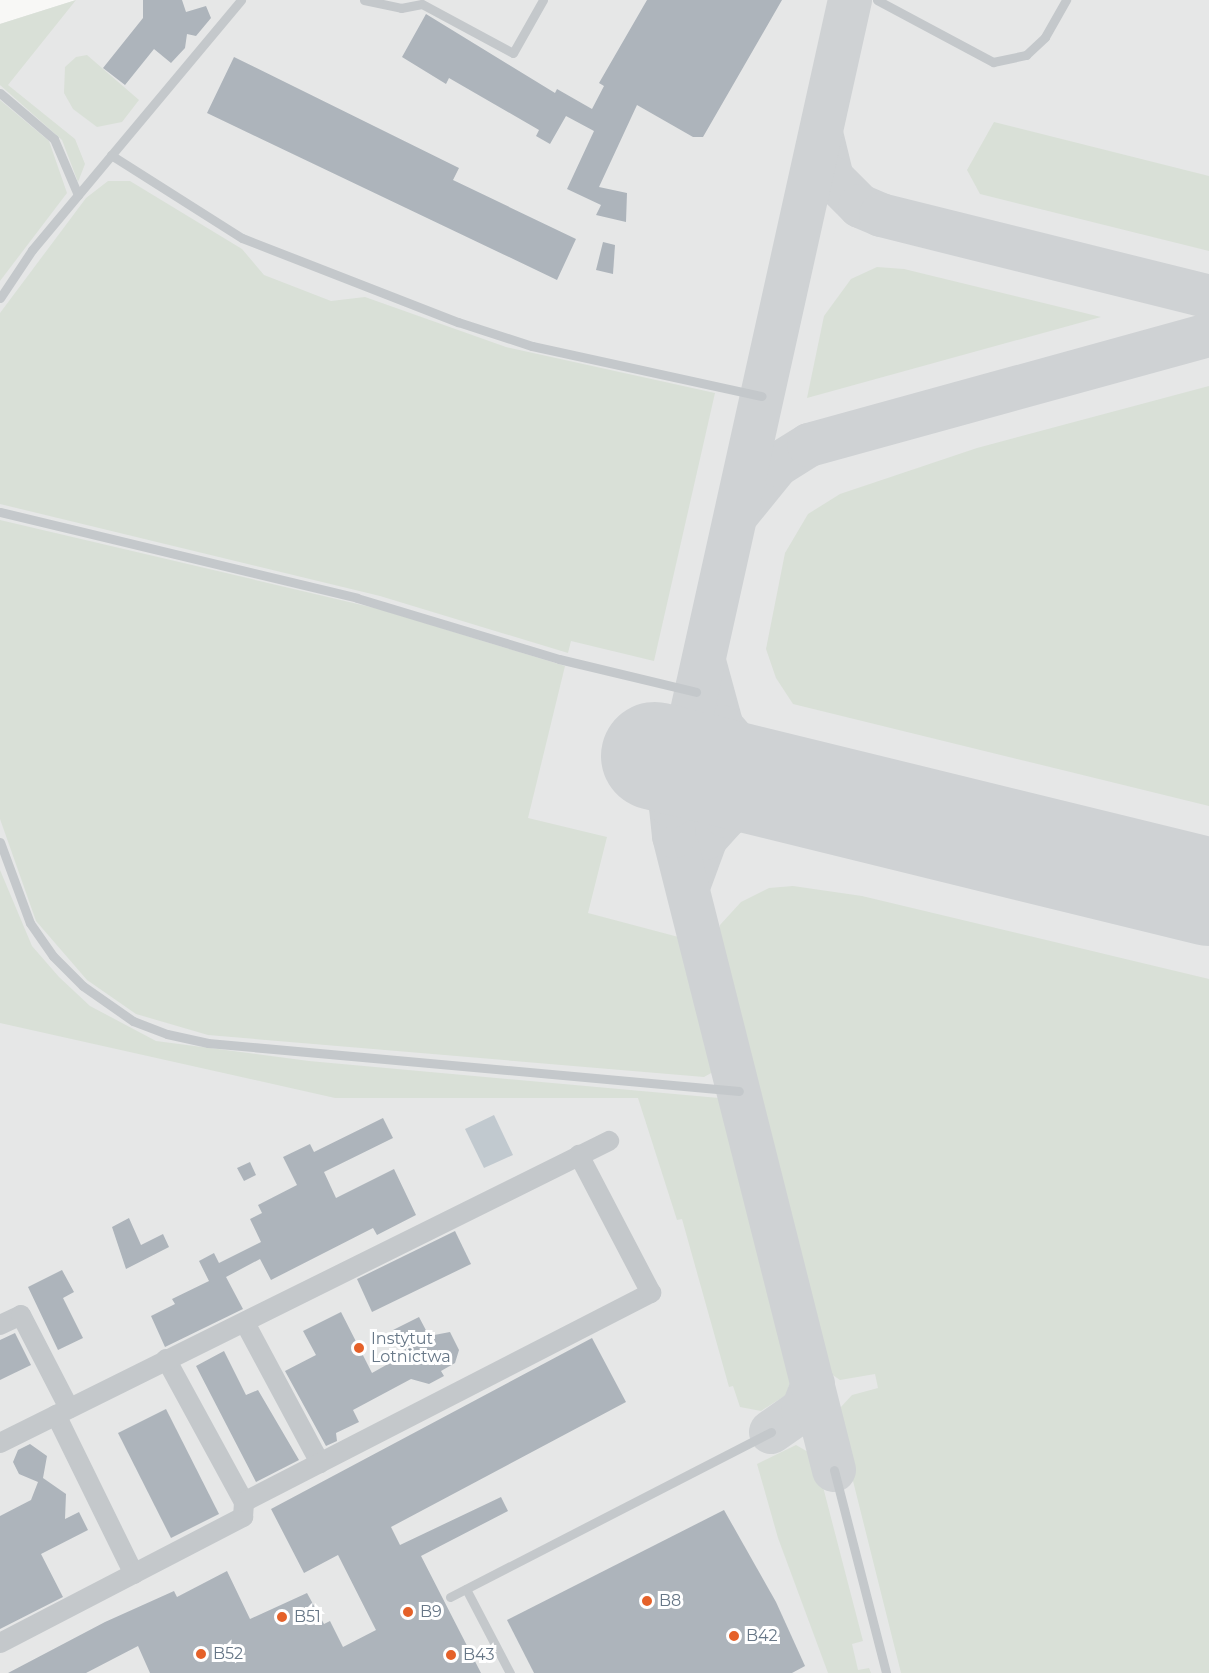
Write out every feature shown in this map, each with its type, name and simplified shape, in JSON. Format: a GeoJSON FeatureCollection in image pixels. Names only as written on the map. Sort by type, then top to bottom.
{"type":"FeatureCollection","features":[{"type":"Feature","properties":{"kind":"street"},"geometry":{"type":"LineString","coordinates":[[0,1443],[609,1141]]}},
{"type":"Feature","properties":{"kind":"street"},"geometry":{"type":"LineString","coordinates":[[244,1502],[651,1293],[579,1155]]}},
{"type":"Feature","properties":{"kind":"street"},"geometry":{"type":"LineString","coordinates":[[0,1325],[21,1315],[96,1490],[94,1501],[134,1574]]}},
{"type":"Feature","properties":{"kind":"street"},"geometry":{"type":"LineString","coordinates":[[245,1323],[320,1463]]}},
{"type":"Feature","properties":{"kind":"street"},"geometry":{"type":"LineString","coordinates":[[0,1643],[243,1516],[244,1502],[166,1359]]}},
{"type":"Feature","properties":{"kind":"lane"},"geometry":{"type":"LineString","coordinates":[[0,298],[78,195],[241,0]]}},
{"type":"Feature","properties":{"kind":"lane"},"geometry":{"type":"LineString","coordinates":[[364,0],[401,8],[421,2],[513,53],[543,0]]}},
{"type":"Feature","properties":{"kind":"lane"},"geometry":{"type":"LineString","coordinates":[[877,0],[993,62],[1026,55],[1045,37],[1066,0]]}},
{"type":"Feature","properties":{"kind":"lane"},"geometry":{"type":"LineString","coordinates":[[0,93],[54,139],[78,195]]}},
{"type":"Feature","properties":{"kind":"lane"},"geometry":{"type":"LineString","coordinates":[[111,155],[242,238],[458,322],[532,346],[762,396]]}},
{"type":"Feature","properties":{"kind":"lane"},"geometry":{"type":"LineString","coordinates":[[0,512],[357,598],[559,658],[696,692]]}},
{"type":"Feature","properties":{"kind":"lane"},"geometry":{"type":"LineString","coordinates":[[0,842],[30,923],[53,956],[83,986],[133,1021],[167,1035],[244,1047],[739,1091]]}},
{"type":"Feature","properties":{"kind":"lane"},"geometry":{"type":"LineString","coordinates":[[450,1597],[771,1432]]}},
{"type":"Feature","properties":{"kind":"lane"},"geometry":{"type":"LineString","coordinates":[[834,1470],[886,1673]]}},
{"type":"Feature","properties":{"kind":"lane"},"geometry":{"type":"LineString","coordinates":[[466,1589],[510,1673]]}},
{"type":"Feature","properties":{"kind":"shaded area"},"geometry":{"type":"Polygon","coordinates":[[[76,0],[1209,0],[1209,1673],[0,1673],[0,24],[76,0]]]}},
{"type":"Feature","properties":{"kind":"shaded area"},"geometry":{"type":"Polygon","coordinates":[[[76,0],[8,85],[75,139],[85,164],[78,182],[62,140],[0,85],[0,24],[76,0]]]}},
{"type":"Feature","properties":{"kind":"shaded area"},"geometry":{"type":"Polygon","coordinates":[[[87,55],[139,100],[122,122],[97,127],[73,109],[64,93],[65,67],[76,57],[87,55]]]}},
{"type":"Feature","properties":{"kind":"shaded area"},"geometry":{"type":"Polygon","coordinates":[[[0,100],[49,141],[67,193],[0,281],[0,100]]]}},
{"type":"Feature","properties":{"kind":"shaded area"},"geometry":{"type":"Polygon","coordinates":[[[994,122],[1209,176],[1209,251],[980,194],[967,170],[994,122]]]}},
{"type":"Feature","properties":{"kind":"shaded area"},"geometry":{"type":"Polygon","coordinates":[[[108,181],[130,181],[242,249],[264,275],[331,301],[365,297],[506,347],[715,393],[654,661],[571,641],[568,653],[380,596],[0,504],[0,313],[86,198],[108,181]]]}},
{"type":"Feature","properties":{"kind":"shaded area"},"geometry":{"type":"Polygon","coordinates":[[[877,267],[904,269],[1101,317],[807,398],[824,316],[851,279],[877,267]]]}},
{"type":"Feature","properties":{"kind":"shaded area"},"geometry":{"type":"Polygon","coordinates":[[[1209,386],[1209,806],[793,704],[776,678],[766,649],[785,553],[808,514],[840,494],[977,448],[1209,386]]]}},
{"type":"Feature","properties":{"kind":"shaded area"},"geometry":{"type":"Polygon","coordinates":[[[0,520],[379,609],[565,666],[528,818],[607,837],[588,913],[686,939],[717,1062],[713,1072],[704,1077],[208,1035],[136,1014],[87,980],[36,921],[0,819],[0,520]]]}},
{"type":"Feature","properties":{"kind":"shaded area"},"geometry":{"type":"Polygon","coordinates":[[[0,870],[32,946],[59,977],[90,1006],[156,1041],[309,1061],[719,1098],[729,1109],[794,1369],[786,1395],[761,1411],[740,1407],[733,1386],[729,1387],[682,1219],[677,1220],[638,1098],[335,1098],[0,1023],[0,870]]]}},
{"type":"Feature","properties":{"kind":"shaded area"},"geometry":{"type":"Polygon","coordinates":[[[793,886],[862,896],[1209,979],[1209,1673],[901,1673],[838,1421],[840,1408],[852,1395],[878,1388],[875,1374],[840,1380],[824,1369],[717,943],[720,925],[741,902],[769,888],[793,886]]]}},
{"type":"Feature","properties":{"kind":"shaded area"},"geometry":{"type":"Polygon","coordinates":[[[494,1115],[513,1155],[484,1168],[465,1129],[494,1115]]]}},
{"type":"Feature","properties":{"kind":"shaded area"},"geometry":{"type":"Polygon","coordinates":[[[796,1445],[815,1456],[863,1641],[852,1644],[858,1670],[869,1668],[871,1673],[828,1673],[778,1538],[757,1464],[796,1445]]]}},
{"type":"Feature","properties":{"kind":"building"},"geometry":{"type":"Polygon","coordinates":[[[143,0],[182,0],[186,12],[206,6],[211,18],[196,36],[187,34],[185,48],[171,63],[154,49],[125,85],[103,68],[143,18],[143,0]]]}},
{"type":"Feature","properties":{"kind":"building"},"geometry":{"type":"Polygon","coordinates":[[[647,0],[782,0],[703,137],[693,137],[637,105],[599,187],[627,193],[626,222],[596,215],[601,205],[567,189],[594,131],[566,116],[550,144],[536,136],[539,130],[449,78],[446,84],[402,57],[426,14],[555,93],[557,89],[592,109],[604,86],[599,83],[647,0]]]}},
{"type":"Feature","properties":{"kind":"building"},"geometry":{"type":"Polygon","coordinates":[[[234,57],[459,168],[453,180],[576,239],[557,280],[207,113],[234,57]]]}},
{"type":"Feature","properties":{"kind":"building"},"geometry":{"type":"Polygon","coordinates":[[[603,242],[615,245],[613,274],[596,270],[603,242]]]}},
{"type":"Feature","properties":{"kind":"building"},"geometry":{"type":"Polygon","coordinates":[[[383,1118],[393,1138],[324,1172],[336,1198],[394,1169],[416,1215],[377,1235],[373,1228],[271,1280],[260,1259],[226,1277],[243,1309],[165,1347],[151,1316],[175,1304],[172,1299],[209,1281],[199,1261],[214,1253],[219,1263],[261,1242],[250,1219],[262,1213],[258,1205],[297,1185],[283,1157],[310,1144],[314,1152],[383,1118]]]}},
{"type":"Feature","properties":{"kind":"building"},"geometry":{"type":"Polygon","coordinates":[[[250,1162],[256,1175],[244,1181],[237,1168],[250,1162]]]}},
{"type":"Feature","properties":{"kind":"building"},"geometry":{"type":"Polygon","coordinates":[[[129,1218],[141,1245],[163,1234],[169,1247],[126,1269],[112,1227],[129,1218]]]}},
{"type":"Feature","properties":{"kind":"building"},"geometry":{"type":"Polygon","coordinates":[[[455,1231],[471,1264],[372,1312],[357,1279],[455,1231]]]}},
{"type":"Feature","properties":{"kind":"building"},"geometry":{"type":"Polygon","coordinates":[[[62,1270],[74,1292],[63,1298],[83,1338],[58,1350],[28,1287],[62,1270]]]}},
{"type":"Feature","properties":{"kind":"building"},"geometry":{"type":"Polygon","coordinates":[[[341,1312],[372,1373],[404,1355],[393,1330],[419,1317],[429,1336],[450,1332],[459,1350],[455,1363],[441,1371],[444,1376],[429,1384],[411,1379],[353,1410],[359,1422],[336,1433],[337,1441],[326,1446],[285,1371],[316,1355],[303,1331],[341,1312]]]}},
{"type":"Feature","properties":{"kind":"building"},"geometry":{"type":"Polygon","coordinates":[[[15,1333],[31,1365],[0,1380],[0,1340],[15,1333]]]}},
{"type":"Feature","properties":{"kind":"building"},"geometry":{"type":"Polygon","coordinates":[[[592,1338],[626,1402],[391,1527],[400,1545],[501,1497],[508,1511],[421,1556],[481,1673],[150,1673],[138,1646],[86,1673],[8,1673],[105,1622],[174,1591],[177,1597],[227,1571],[250,1619],[307,1593],[324,1624],[330,1621],[343,1647],[376,1630],[338,1555],[304,1573],[271,1509],[592,1338]]]}},
{"type":"Feature","properties":{"kind":"building"},"geometry":{"type":"Polygon","coordinates":[[[224,1351],[246,1395],[258,1390],[299,1460],[256,1482],[196,1366],[224,1351]]]}},
{"type":"Feature","properties":{"kind":"building"},"geometry":{"type":"Polygon","coordinates":[[[166,1409],[219,1514],[171,1538],[118,1433],[166,1409]]]}},
{"type":"Feature","properties":{"kind":"building"},"geometry":{"type":"Polygon","coordinates":[[[30,1444],[47,1456],[43,1478],[66,1494],[65,1519],[79,1512],[88,1530],[41,1554],[63,1597],[0,1629],[0,1516],[31,1500],[38,1482],[19,1474],[13,1462],[18,1450],[30,1444]]]}},
{"type":"Feature","properties":{"kind":"building","name":"B8"},"geometry":{"type":"Polygon","coordinates":[[[724,1510],[776,1602],[805,1666],[792,1673],[534,1673],[507,1620],[724,1510]]]}},
{"type":"Feature","properties":{"kind":"taxiway"},"geometry":{"type":"LineString","coordinates":[[834,1470],[674,836],[671,806],[850,0]]}},
{"type":"Feature","properties":{"kind":"taxiway"},"geometry":{"type":"LineString","coordinates":[[821,133],[832,178],[860,206],[881,215],[1209,297]]}},
{"type":"Feature","properties":{"kind":"taxiway"},"geometry":{"type":"LineString","coordinates":[[739,512],[777,465],[809,445],[1209,335]]}},
{"type":"Feature","properties":{"kind":"taxiway"},"geometry":{"type":"LineString","coordinates":[[705,665],[722,727],[741,749],[793,790]]}},
{"type":"Feature","properties":{"kind":"taxiway"},"geometry":{"type":"LineString","coordinates":[[688,887],[706,838],[726,816],[749,799],[793,790]]}},
{"type":"Feature","properties":{"kind":"taxiway"},"geometry":{"type":"LineString","coordinates":[[771,1432],[803,1410],[813,1384]]}},
{"type":"Feature","properties":{"kind":"runway"},"geometry":{"type":"LineString","coordinates":[[655,756],[1209,892]]}},
{"type":"Feature","properties":{"kind":"place","name":"Instytut Lotnictwa"},"geometry":{"type":"Point","coordinates":[359,1348]}},
{"type":"Feature","properties":{"kind":"place","name":"B8"},"geometry":{"type":"Point","coordinates":[647,1601]}},
{"type":"Feature","properties":{"kind":"place","name":"B9"},"geometry":{"type":"Point","coordinates":[408,1612]}},
{"type":"Feature","properties":{"kind":"place","name":"B51"},"geometry":{"type":"Point","coordinates":[282,1617]}},
{"type":"Feature","properties":{"kind":"place","name":"B42"},"geometry":{"type":"Point","coordinates":[734,1636]}},
{"type":"Feature","properties":{"kind":"place","name":"B52"},"geometry":{"type":"Point","coordinates":[201,1654]}},
{"type":"Feature","properties":{"kind":"place","name":"B43"},"geometry":{"type":"Point","coordinates":[451,1655]}}]}
